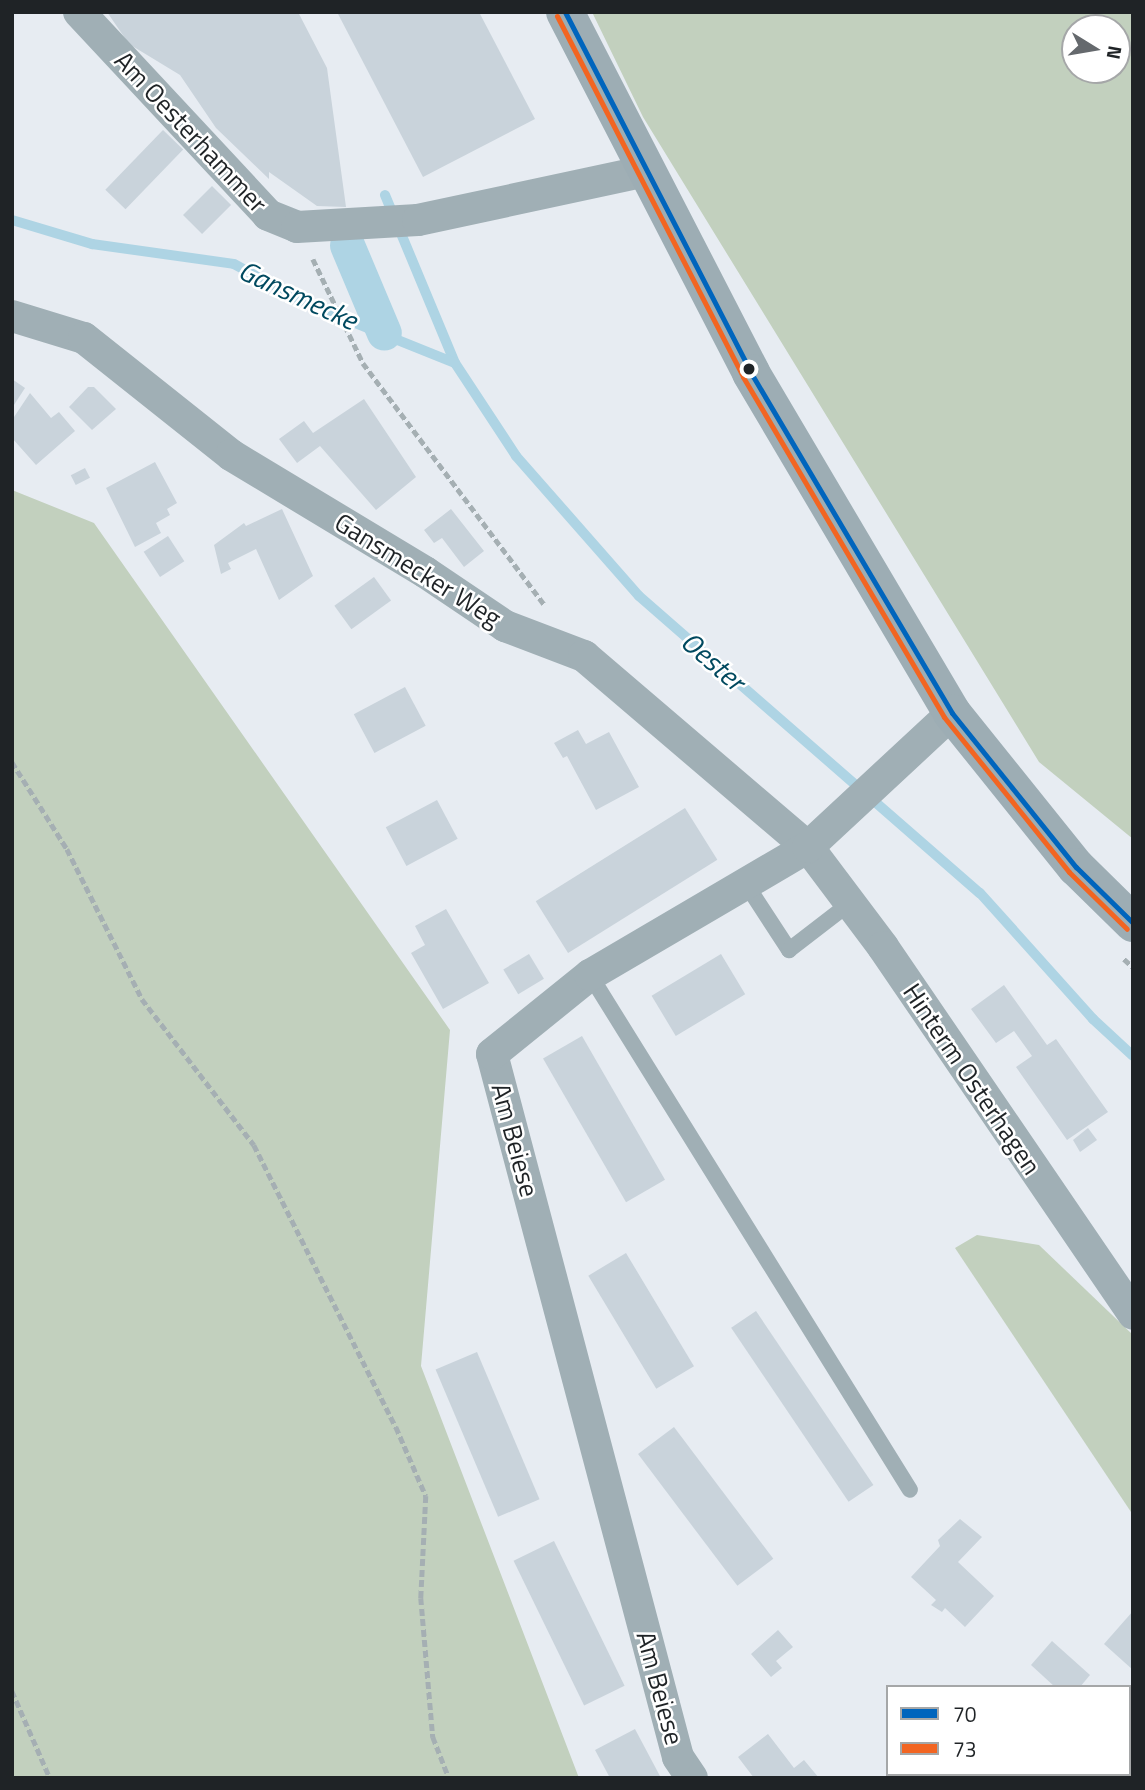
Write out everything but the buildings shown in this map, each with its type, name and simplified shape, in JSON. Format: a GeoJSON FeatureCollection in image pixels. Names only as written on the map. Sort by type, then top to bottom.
{"type":"FeatureCollection","features":[{"type":"Feature","properties":{"kind":"main road"},"geometry":{"type":"LineString","coordinates":[[565,12],[751,373],[951,713],[1076,867],[1133,923]]}},
{"type":"Feature","properties":{"kind":"street","name":"Am Oesterhammer"},"geometry":{"type":"LineString","coordinates":[[79,12],[268,215],[298,227],[418,220],[647,171]]}},
{"type":"Feature","properties":{"kind":"street","name":"Gansmecker Weg"},"geometry":{"type":"LineString","coordinates":[[12,316],[84,338],[231,455],[425,572],[505,626],[584,656],[817,837]]}},
{"type":"Feature","properties":{"kind":"street","name":"Am Beiese"},"geometry":{"type":"LineString","coordinates":[[692,1778],[678,1757],[492,1054],[590,975],[746,884],[817,837],[951,713]]}},
{"type":"Feature","properties":{"kind":"street","name":"Hinterm Osterhagen"},"geometry":{"type":"LineString","coordinates":[[817,837],[850,903],[1133,1314]]}},
{"type":"Feature","properties":{"kind":"lane"},"geometry":{"type":"LineString","coordinates":[[746,884],[789,950],[850,903]]}},
{"type":"Feature","properties":{"kind":"lane"},"geometry":{"type":"LineString","coordinates":[[590,975],[910,1490]]}},
{"type":"Feature","properties":{"kind":"path"},"geometry":{"type":"LineString","coordinates":[[326,285],[363,363],[551,613]]}},
{"type":"Feature","properties":{"kind":"path"},"geometry":{"type":"LineString","coordinates":[[12,762],[67,849],[142,999],[254,1145],[396,1427],[426,1496],[421,1598],[433,1737],[449,1778]]}},
{"type":"Feature","properties":{"kind":"path"},"geometry":{"type":"LineString","coordinates":[[12,1691],[50,1778]]}},
{"type":"Feature","properties":{"kind":"green space"},"geometry":{"type":"Polygon","coordinates":[[[592,12],[1133,12],[1133,839],[1039,762],[643,117],[592,12]]]}},
{"type":"Feature","properties":{"kind":"green space"},"geometry":{"type":"Polygon","coordinates":[[[12,490],[94,523],[450,1030],[421,1366],[579,1778],[12,1778],[12,490]]]}},
{"type":"Feature","properties":{"kind":"green space"},"geometry":{"type":"Polygon","coordinates":[[[977,1235],[1039,1245],[1133,1335],[1133,1515],[955,1248],[977,1235]]]}},
{"type":"Feature","properties":{"kind":"waterway","name":"Oester"},"geometry":{"type":"LineString","coordinates":[[385,195],[455,363],[516,456],[639,596],[980,893],[1093,1019],[1133,1056]]}},
{"type":"Feature","properties":{"kind":"waterway","name":"Gansmecke"},"geometry":{"type":"LineString","coordinates":[[12,220],[92,244],[234,264],[308,304],[455,363]]}},
{"type":"Feature","properties":{"kind":"waterway"},"geometry":{"type":"LineString","coordinates":[[347,245],[384,333]]}},
{"type":"Feature","properties":{"kind":"transit line","name":"70"},"geometry":{"type":"LineString","coordinates":[[565,12],[751,373],[952,713],[1076,867],[1133,923]]}},
{"type":"Feature","properties":{"kind":"transit line","name":"73"},"geometry":{"type":"LineString","coordinates":[[557,16],[743,377],[944,717],[1069,872],[1127,929]]}}]}
